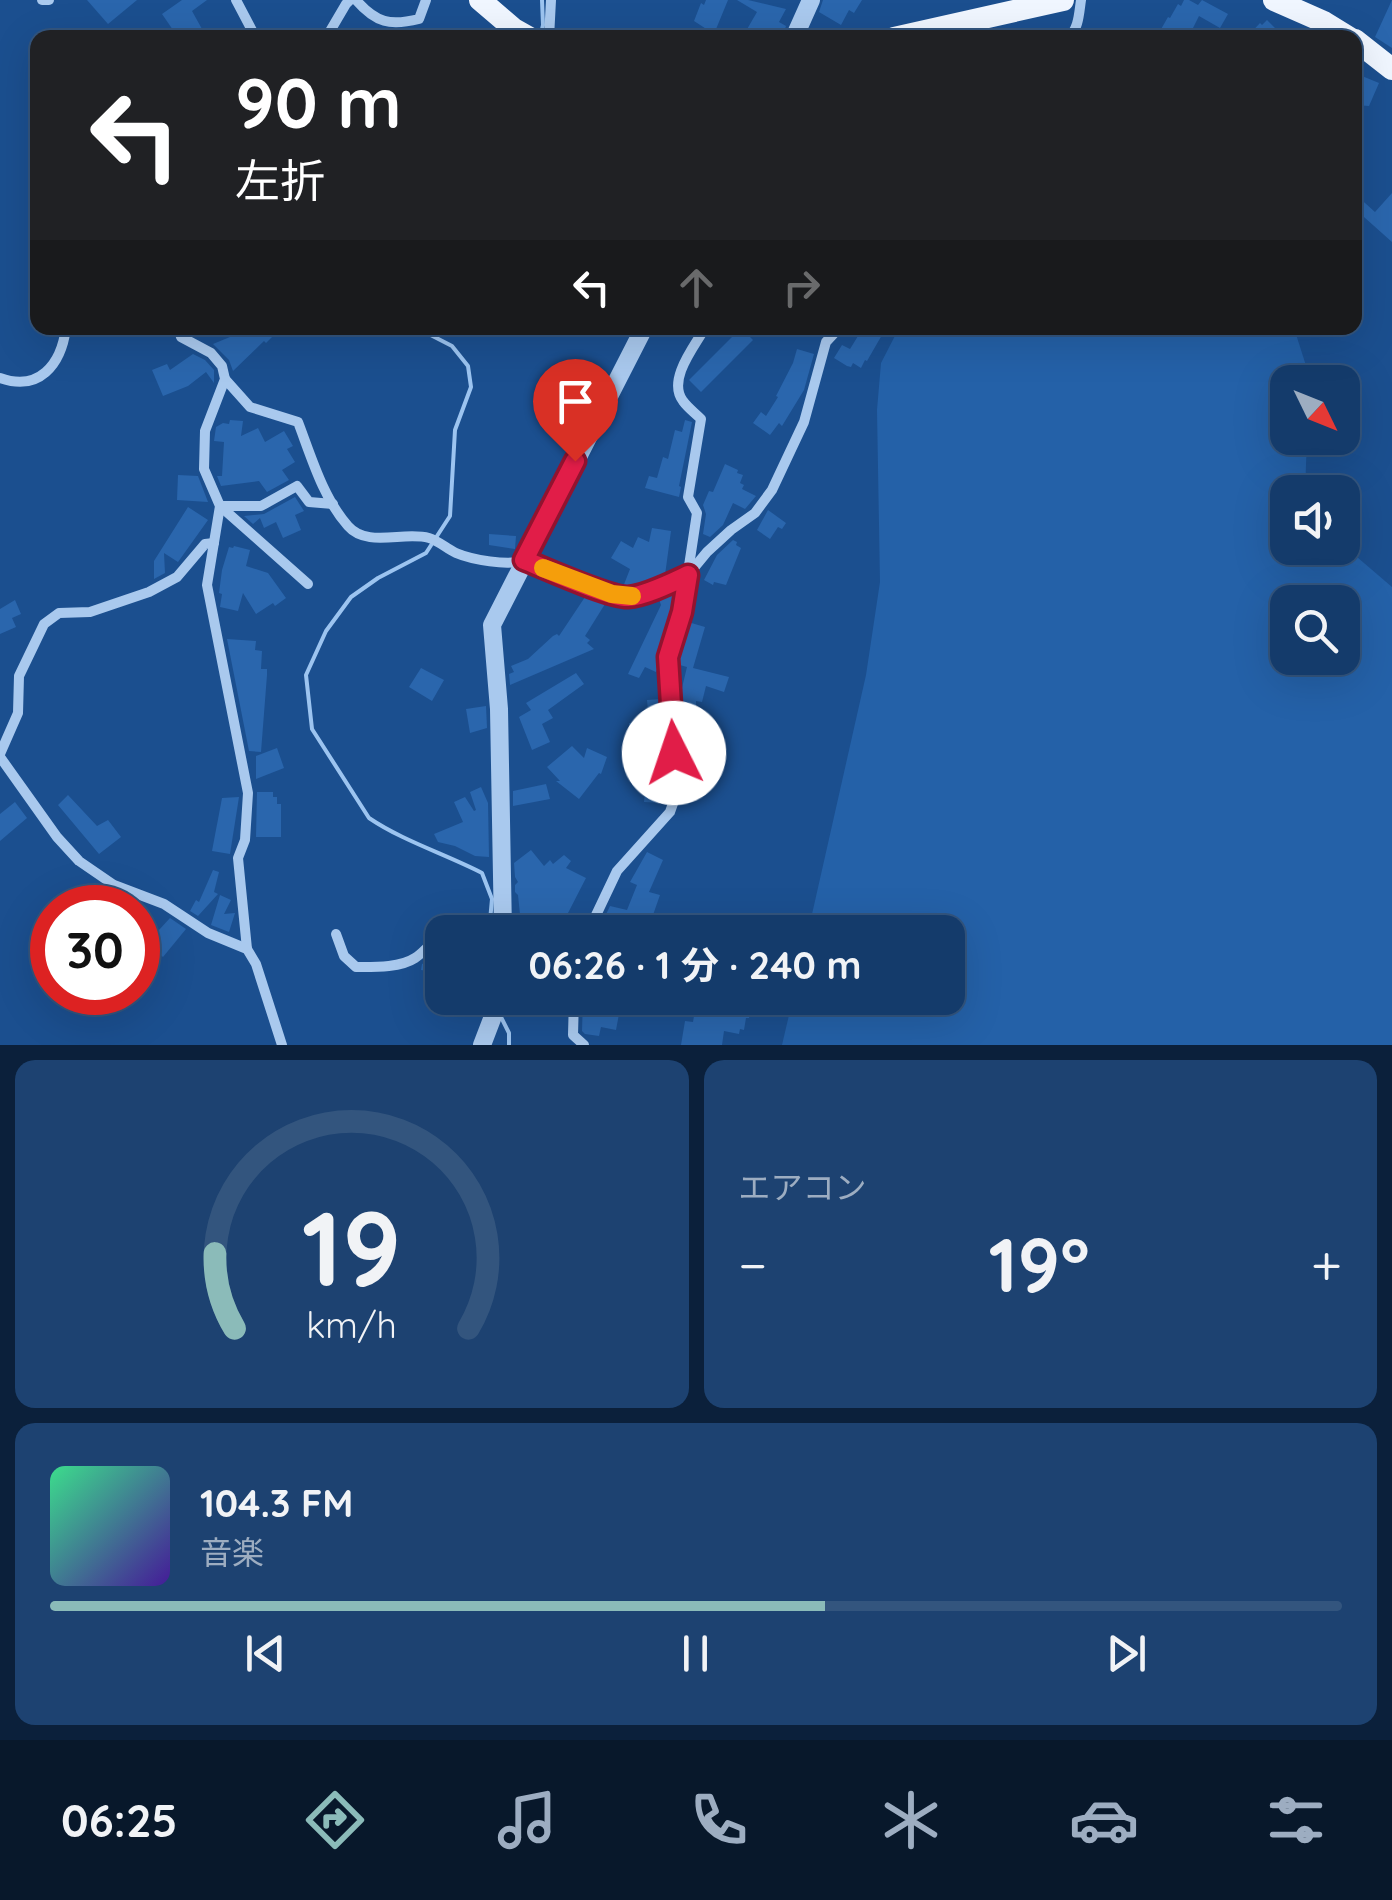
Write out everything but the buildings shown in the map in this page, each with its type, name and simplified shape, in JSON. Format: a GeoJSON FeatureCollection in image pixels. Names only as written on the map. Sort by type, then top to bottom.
{"type":"FeatureCollection","features":[{"type":"Feature","properties":{"kind":"main road"},"geometry":{"type":"LineString","coordinates":[[480,0],[516,30]]}},
{"type":"Feature","properties":{"kind":"main road"},"geometry":{"type":"LineString","coordinates":[[930,30],[1063,0]]}},
{"type":"Feature","properties":{"kind":"main road"},"geometry":{"type":"LineString","coordinates":[[1274,0],[1338,30]]}},
{"type":"Feature","properties":{"kind":"main road"},"geometry":{"type":"LineString","coordinates":[[1362,45],[1390,62]]}},
{"type":"Feature","properties":{"kind":"street"},"geometry":{"type":"LineString","coordinates":[[236,0],[252,30]]}},
{"type":"Feature","properties":{"kind":"street"},"geometry":{"type":"LineString","coordinates":[[331,30],[346,4],[353,0],[369,15],[401,24],[420,19],[426,0]]}},
{"type":"Feature","properties":{"kind":"street"},"geometry":{"type":"LineString","coordinates":[[549,30],[550,0]]}},
{"type":"Feature","properties":{"kind":"street"},"geometry":{"type":"LineString","coordinates":[[798,30],[812,0]]}},
{"type":"Feature","properties":{"kind":"street"},"geometry":{"type":"LineString","coordinates":[[1074,30],[1081,0]]}},
{"type":"Feature","properties":{"kind":"street"},"geometry":{"type":"LineString","coordinates":[[0,378],[21,384],[38,379],[55,362],[65,335]]}},
{"type":"Feature","properties":{"kind":"street"},"geometry":{"type":"LineString","coordinates":[[180,335],[212,353],[222,366],[225,380],[250,407],[298,422],[333,504],[349,528],[362,536],[429,538],[458,554],[515,564],[524,560],[628,597],[688,575],[706,552],[755,513],[772,490],[804,422],[826,342],[832,335]]}},
{"type":"Feature","properties":{"kind":"street"},"geometry":{"type":"LineString","coordinates":[[503,915],[499,709],[492,624],[640,335]]}},
{"type":"Feature","properties":{"kind":"street"},"geometry":{"type":"LineString","coordinates":[[596,915],[617,872],[670,812],[677,792],[668,657],[682,612],[697,514],[688,496],[701,418],[682,400],[677,385],[701,335]]}},
{"type":"Feature","properties":{"kind":"street"},"geometry":{"type":"LineString","coordinates":[[225,380],[205,431],[204,468],[220,506],[308,584]]}},
{"type":"Feature","properties":{"kind":"street"},"geometry":{"type":"LineString","coordinates":[[220,506],[260,506],[297,486],[309,502],[333,504]]}},
{"type":"Feature","properties":{"kind":"street"},"geometry":{"type":"LineString","coordinates":[[220,506],[207,585],[248,794],[245,840],[238,858],[247,949],[256,964],[282,1045]]}},
{"type":"Feature","properties":{"kind":"street"},"geometry":{"type":"LineString","coordinates":[[214,543],[205,544],[177,577],[149,592],[90,612],[59,614],[44,624],[18,676],[18,713],[0,756],[57,837],[79,861],[114,886],[164,904],[208,932],[247,949]]}},
{"type":"Feature","properties":{"kind":"street"},"geometry":{"type":"LineString","coordinates":[[336,934],[344,956],[356,967],[375,968],[415,959],[425,949]]}},
{"type":"Feature","properties":{"kind":"street"},"geometry":{"type":"LineString","coordinates":[[482,1045],[493,1015]]}},
{"type":"Feature","properties":{"kind":"street"},"geometry":{"type":"LineString","coordinates":[[574,1015],[573,1035],[584,1045]]}},
{"type":"Feature","properties":{"kind":"shaded area"},"geometry":{"type":"Polygon","coordinates":[[[895,335],[1296,335],[1306,365],[1270,365],[1270,455],[1306,455],[1306,475],[1270,475],[1270,565],[1360,565],[1360,560],[1392,587],[1392,1045],[782,1045],[789,1015],[965,1015],[965,915],[812,915],[866,675],[880,582],[877,410],[881,363],[895,335]]]}},
{"type":"Feature","properties":{"kind":"waterway"},"geometry":{"type":"LineString","coordinates":[[542,0],[542,30]]}},
{"type":"Feature","properties":{"kind":"waterway"},"geometry":{"type":"LineString","coordinates":[[431,335],[452,346],[468,366],[471,387],[455,430],[450,516],[426,553],[351,597],[326,631],[306,675],[312,729],[369,818],[482,873],[492,899],[491,915]]}},
{"type":"Feature","properties":{"kind":"waterway"},"geometry":{"type":"LineString","coordinates":[[500,1015],[509,1033],[509,1045]]}},
{"type":"Feature","properties":{"kind":"slow traffic"},"geometry":{"type":"LineString","coordinates":[[543,568],[612,594],[632,596]]}},
{"type":"Feature","properties":{"kind":"route"},"geometry":{"type":"LineString","coordinates":[[575,461],[524,560],[628,597],[688,575],[668,657],[674,753]]}}]}
